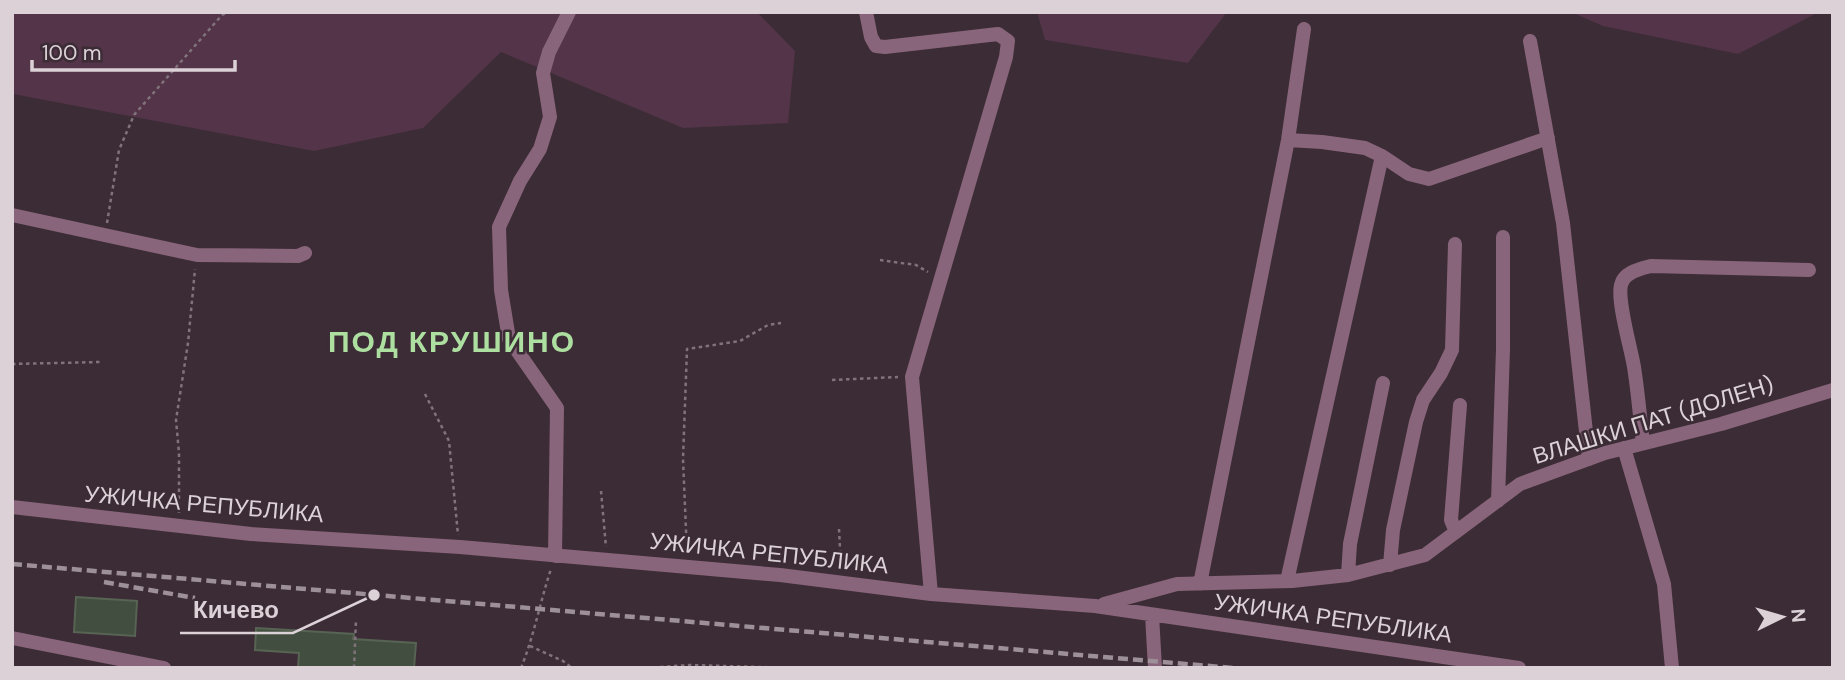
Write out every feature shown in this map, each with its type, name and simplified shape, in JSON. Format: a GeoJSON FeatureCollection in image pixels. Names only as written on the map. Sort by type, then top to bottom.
{"type":"FeatureCollection","features":[{"type":"Feature","properties":{"kind":"street"},"geometry":{"type":"LineString","coordinates":[[555,556],[557,408],[509,339],[500,290],[499,227],[520,181],[540,149],[550,117],[543,73],[549,52],[569,12]]}},
{"type":"Feature","properties":{"kind":"street"},"geometry":{"type":"LineString","coordinates":[[866,12],[871,37],[876,46],[998,34],[1008,41],[1006,57],[912,377],[931,594]]}},
{"type":"Feature","properties":{"kind":"street"},"geometry":{"type":"LineString","coordinates":[[1200,584],[1288,139],[1304,29]]}},
{"type":"Feature","properties":{"kind":"street"},"geometry":{"type":"LineString","coordinates":[[1530,41],[1563,223],[1589,459]]}},
{"type":"Feature","properties":{"kind":"street"},"geometry":{"type":"LineString","coordinates":[[1288,139],[1365,148],[1409,174],[1429,179],[1548,138]]}},
{"type":"Feature","properties":{"kind":"street"},"geometry":{"type":"LineString","coordinates":[[1287,581],[1382,156]]}},
{"type":"Feature","properties":{"kind":"street"},"geometry":{"type":"LineString","coordinates":[[12,215],[197,255],[298,256],[305,253]]}},
{"type":"Feature","properties":{"kind":"street"},"geometry":{"type":"LineString","coordinates":[[1498,501],[1503,349],[1503,237]]}},
{"type":"Feature","properties":{"kind":"street"},"geometry":{"type":"LineString","coordinates":[[1390,565],[1393,530],[1416,422],[1423,400],[1452,350],[1455,244]]}},
{"type":"Feature","properties":{"kind":"street"},"geometry":{"type":"LineString","coordinates":[[1643,443],[1634,366],[1620,290],[1626,276],[1651,266],[1809,270]]}},
{"type":"Feature","properties":{"kind":"street"},"geometry":{"type":"LineString","coordinates":[[1348,575],[1350,544],[1382,383]]}},
{"type":"Feature","properties":{"kind":"street","name":"ВЛАШКИ ПАТ (ДОЛЕН)"},"geometry":{"type":"LineString","coordinates":[[1096,606],[1177,584],[1287,581],[1348,575],[1425,555],[1520,484],[1624,448],[1721,424],[1833,390]]}},
{"type":"Feature","properties":{"kind":"street"},"geometry":{"type":"LineString","coordinates":[[1456,532],[1451,520],[1460,405]]}},
{"type":"Feature","properties":{"kind":"street"},"geometry":{"type":"LineString","coordinates":[[1624,448],[1664,584],[1672,668]]}},
{"type":"Feature","properties":{"kind":"street","name":"УЖИЧКА РЕПУБЛИКА"},"geometry":{"type":"LineString","coordinates":[[12,507],[251,534],[460,547],[842,582],[931,594],[1096,606],[1519,668]]}},
{"type":"Feature","properties":{"kind":"street"},"geometry":{"type":"LineString","coordinates":[[1152,614],[1156,668]]}},
{"type":"Feature","properties":{"kind":"street"},"geometry":{"type":"LineString","coordinates":[[12,638],[164,668]]}},
{"type":"Feature","properties":{"kind":"path"},"geometry":{"type":"LineString","coordinates":[[104,235],[118,150],[134,115],[222,15],[228,12]]}},
{"type":"Feature","properties":{"kind":"path"},"geometry":{"type":"LineString","coordinates":[[179,526],[176,420],[197,255]]}},
{"type":"Feature","properties":{"kind":"path"},"geometry":{"type":"LineString","coordinates":[[880,260],[916,265],[940,279]]}},
{"type":"Feature","properties":{"kind":"path"},"geometry":{"type":"LineString","coordinates":[[688,568],[682,459],[687,349],[740,341],[768,325],[781,323]]}},
{"type":"Feature","properties":{"kind":"path"},"geometry":{"type":"LineString","coordinates":[[12,364],[101,362]]}},
{"type":"Feature","properties":{"kind":"path"},"geometry":{"type":"LineString","coordinates":[[832,380],[912,377]]}},
{"type":"Feature","properties":{"kind":"path"},"geometry":{"type":"LineString","coordinates":[[425,394],[449,441],[460,547]]}},
{"type":"Feature","properties":{"kind":"path"},"geometry":{"type":"LineString","coordinates":[[601,491],[607,561]]}},
{"type":"Feature","properties":{"kind":"path"},"geometry":{"type":"LineString","coordinates":[[839,529],[842,582]]}},
{"type":"Feature","properties":{"kind":"path"},"geometry":{"type":"LineString","coordinates":[[521,668],[530,646],[555,556]]}},
{"type":"Feature","properties":{"kind":"path"},"geometry":{"type":"LineString","coordinates":[[354,668],[356,620]]}},
{"type":"Feature","properties":{"kind":"path"},"geometry":{"type":"LineString","coordinates":[[530,646],[572,668]]}},
{"type":"Feature","properties":{"kind":"path"},"geometry":{"type":"LineString","coordinates":[[646,668],[690,665],[796,668]]}},
{"type":"Feature","properties":{"kind":"path"},"geometry":{"type":"LineString","coordinates":[[915,668],[956,668]]}},
{"type":"Feature","properties":{"kind":"shaded area"},"geometry":{"type":"Polygon","coordinates":[[[12,12],[757,12],[795,51],[788,123],[683,128],[501,52],[423,128],[314,151],[13,94],[12,12]]]}},
{"type":"Feature","properties":{"kind":"shaded area"},"geometry":{"type":"Polygon","coordinates":[[[1037,12],[1227,12],[1188,63],[1045,40],[1037,12]]]}},
{"type":"Feature","properties":{"kind":"shaded area"},"geometry":{"type":"Polygon","coordinates":[[[1571,12],[1819,12],[1738,54],[1603,26],[1571,12]]]}},
{"type":"Feature","properties":{"kind":"building"},"geometry":{"type":"Polygon","coordinates":[[[76,597],[137,601],[135,636],[74,632],[76,597]]]}},
{"type":"Feature","properties":{"kind":"building"},"geometry":{"type":"Polygon","coordinates":[[[256,628],[354,634],[353,639],[416,643],[414,668],[298,668],[299,653],[255,650],[256,628]]]}},
{"type":"Feature","properties":{"kind":"railway"},"geometry":{"type":"LineString","coordinates":[[12,564],[1233,668]]}},
{"type":"Feature","properties":{"kind":"railway"},"geometry":{"type":"LineString","coordinates":[[104,582],[195,598]]}},
{"type":"Feature","properties":{"kind":"place","name":"Кичево"},"geometry":{"type":"Point","coordinates":[374,595]}},
{"type":"Feature","properties":{"kind":"district","name":"ПОД КРУШИНО"},"geometry":{"type":"Point","coordinates":[452,342]}}]}
